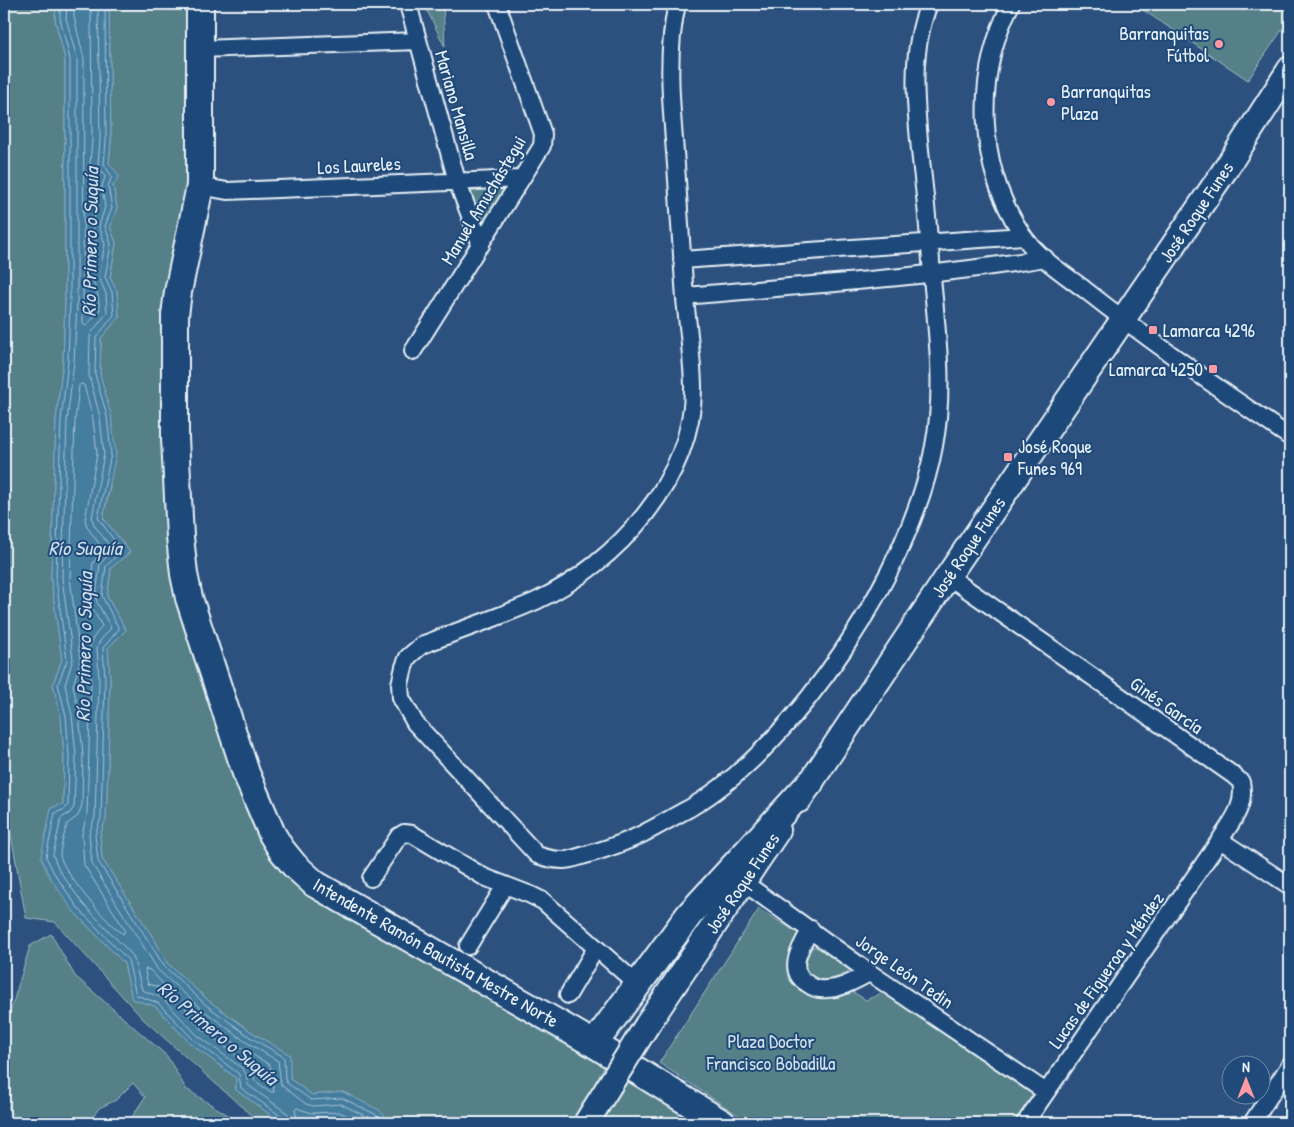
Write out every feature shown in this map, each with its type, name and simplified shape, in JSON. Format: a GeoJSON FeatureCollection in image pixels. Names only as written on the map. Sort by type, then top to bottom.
{"type":"FeatureCollection","features":[{"type":"Feature","properties":{"kind":"main road","name":"Intendente Ramón Bautista Mestre Norte"},"geometry":{"type":"LineString","coordinates":[[200,4],[200,186],[175,315],[175,438],[184,574],[189,598],[246,773],[272,834],[294,865],[315,884],[594,1044],[722,1123]]}},
{"type":"Feature","properties":{"kind":"main road","name":"José Roque Funes"},"geometry":{"type":"LineString","coordinates":[[586,1123],[647,1025],[948,576],[1227,167],[1290,69]]}},
{"type":"Feature","properties":{"kind":"main road"},"geometry":{"type":"LineString","coordinates":[[594,1044],[689,915],[810,783]]}},
{"type":"Feature","properties":{"kind":"street","name":"Mariano Mansilla"},"geometry":{"type":"LineString","coordinates":[[408,4],[457,181],[481,245]]}},
{"type":"Feature","properties":{"kind":"street","name":"Manuel Amuchástegui"},"geometry":{"type":"LineString","coordinates":[[413,351],[542,146],[543,134],[497,4]]}},
{"type":"Feature","properties":{"kind":"street"},"geometry":{"type":"LineString","coordinates":[[677,4],[670,47],[670,78],[682,260],[693,386],[691,411],[680,455],[669,478],[651,506],[627,537],[564,586],[537,600],[422,645],[408,657],[400,684],[401,698],[415,723],[538,855],[550,860],[567,860],[612,847],[647,832],[698,803],[728,782],[753,759],[814,690],[840,654],[871,605],[902,547],[916,512],[934,448],[939,414],[941,377],[930,243],[915,104],[915,70],[919,42],[929,4]]}},
{"type":"Feature","properties":{"kind":"street"},"geometry":{"type":"LineString","coordinates":[[1011,4],[1003,19],[988,71],[985,100],[986,126],[989,153],[998,181],[1008,209],[1023,236],[1045,258],[1122,320],[1290,436]]}},
{"type":"Feature","properties":{"kind":"street"},"geometry":{"type":"LineString","coordinates":[[200,49],[418,41]]}},
{"type":"Feature","properties":{"kind":"street","name":"Los Laureles"},"geometry":{"type":"LineString","coordinates":[[200,186],[227,191],[520,179]]}},
{"type":"Feature","properties":{"kind":"street"},"geometry":{"type":"LineString","coordinates":[[682,260],[1023,236]]}},
{"type":"Feature","properties":{"kind":"street"},"geometry":{"type":"LineString","coordinates":[[685,296],[932,274],[1045,258]]}},
{"type":"Feature","properties":{"kind":"street","name":"Ginés García"},"geometry":{"type":"LineString","coordinates":[[948,576],[1241,782],[1242,799],[1239,809],[1220,840]]}},
{"type":"Feature","properties":{"kind":"street"},"geometry":{"type":"LineString","coordinates":[[371,878],[399,836],[404,833],[412,834],[484,877],[531,895],[543,902],[638,985]]}},
{"type":"Feature","properties":{"kind":"street"},"geometry":{"type":"LineString","coordinates":[[1220,840],[1290,886]]}},
{"type":"Feature","properties":{"kind":"street","name":"Lucas de Figueroa y Méndez"},"geometry":{"type":"LineString","coordinates":[[1025,1123],[1220,840]]}},
{"type":"Feature","properties":{"kind":"street","name":"Jorge León Tedin"},"geometry":{"type":"LineString","coordinates":[[743,882],[870,973],[1046,1092]]}},
{"type":"Feature","properties":{"kind":"street"},"geometry":{"type":"LineString","coordinates":[[468,946],[505,886]]}},
{"type":"Feature","properties":{"kind":"street"},"geometry":{"type":"LineString","coordinates":[[811,929],[800,946],[797,956],[797,974],[802,980],[818,989],[828,989],[844,985],[870,973]]}},
{"type":"Feature","properties":{"kind":"street"},"geometry":{"type":"LineString","coordinates":[[568,995],[596,948]]}},
{"type":"Feature","properties":{"kind":"street"},"geometry":{"type":"LineString","coordinates":[[1252,1123],[1290,1065]]}},
{"type":"Feature","properties":{"kind":"green space"},"geometry":{"type":"Polygon","coordinates":[[[4,4],[56,4],[55,19],[65,59],[65,302],[63,361],[56,420],[51,579],[62,660],[53,684],[61,717],[64,756],[63,805],[51,808],[74,912],[124,963],[132,999],[155,1006],[190,1043],[236,1078],[236,1090],[282,1123],[260,1123],[143,1019],[55,922],[26,918],[4,796],[4,4]]]}},
{"type":"Feature","properties":{"kind":"green space"},"geometry":{"type":"Polygon","coordinates":[[[109,4],[196,4],[200,186],[178,292],[184,574],[281,849],[722,1123],[391,1123],[378,1110],[343,1092],[312,1095],[290,1079],[289,1055],[253,1033],[209,1001],[167,963],[156,942],[102,859],[100,835],[106,819],[108,763],[110,679],[108,648],[126,630],[107,597],[111,568],[130,552],[103,518],[110,487],[100,374],[101,338],[119,317],[117,291],[110,278],[116,243],[110,227],[117,208],[109,163],[111,141],[109,4]]]}},
{"type":"Feature","properties":{"kind":"green space"},"geometry":{"type":"Polygon","coordinates":[[[424,4],[443,4],[445,47],[424,4]]]}},
{"type":"Feature","properties":{"kind":"green space","name":"Barranquitas Fútbol"},"geometry":{"type":"Polygon","coordinates":[[[1134,4],[1277,4],[1290,13],[1290,18],[1248,80],[1134,4]]]}},
{"type":"Feature","properties":{"kind":"green space"},"geometry":{"type":"Polygon","coordinates":[[[512,184],[482,236],[471,192],[512,184]]]}},
{"type":"Feature","properties":{"kind":"green space","name":"Plaza Doctor Francisco Bobadilla"},"geometry":{"type":"Polygon","coordinates":[[[759,909],[801,935],[788,960],[793,978],[848,989],[866,1000],[887,991],[1033,1095],[1015,1123],[750,1123],[659,1063],[759,909]]]}},
{"type":"Feature","properties":{"kind":"green space"},"geometry":{"type":"Polygon","coordinates":[[[51,934],[75,976],[167,1056],[186,1089],[241,1123],[128,1123],[145,1097],[133,1083],[116,1100],[99,1108],[89,1123],[20,1123],[13,1117],[4,1099],[4,1033],[30,946],[51,934]]]}},
{"type":"Feature","properties":{"kind":"green space"},"geometry":{"type":"Polygon","coordinates":[[[813,947],[819,948],[850,970],[832,979],[819,979],[807,974],[803,968],[804,958],[808,950],[813,947]]]}},
{"type":"Feature","properties":{"kind":"water","name":"Río Suquía"},"geometry":{"type":"Polygon","coordinates":[[[56,4],[109,4],[111,141],[109,163],[119,176],[113,186],[117,208],[110,227],[116,243],[110,278],[117,291],[119,317],[101,338],[100,374],[111,415],[116,454],[103,518],[130,552],[111,568],[107,597],[126,630],[108,648],[110,679],[108,763],[106,819],[100,835],[102,859],[156,942],[167,963],[209,1001],[253,1033],[290,1055],[290,1079],[312,1095],[343,1092],[379,1110],[391,1123],[282,1123],[236,1090],[236,1078],[190,1043],[155,1006],[132,999],[124,963],[74,912],[49,876],[41,857],[51,808],[63,804],[64,756],[61,717],[53,684],[62,660],[51,579],[56,420],[63,361],[65,302],[65,59],[55,19],[56,4]]]}},
{"type":"Feature","properties":{"kind":"place","name":"Barranquitas Fútbol"},"geometry":{"type":"Point","coordinates":[1219,44]}},
{"type":"Feature","properties":{"kind":"place","name":"Barranquitas Plaza"},"geometry":{"type":"Point","coordinates":[1051,102]}},
{"type":"Feature","properties":{"kind":"place","name":"Lamarca 4296"},"geometry":{"type":"Point","coordinates":[1153,330]}},
{"type":"Feature","properties":{"kind":"place","name":"Lamarca 4250"},"geometry":{"type":"Point","coordinates":[1213,369]}},
{"type":"Feature","properties":{"kind":"place","name":"José Roque Funes 969"},"geometry":{"type":"Point","coordinates":[1008,457]}},
{"type":"Feature","properties":{"kind":"water label","name":"Río Primero o Suquía"},"geometry":{"type":"Point","coordinates":[90,242]}},
{"type":"Feature","properties":{"kind":"water label","name":"Río Primero o Suquía"},"geometry":{"type":"Point","coordinates":[84,647]}},
{"type":"Feature","properties":{"kind":"water label","name":"Río Primero o Suquía"},"geometry":{"type":"Point","coordinates":[218,1033]}}]}
